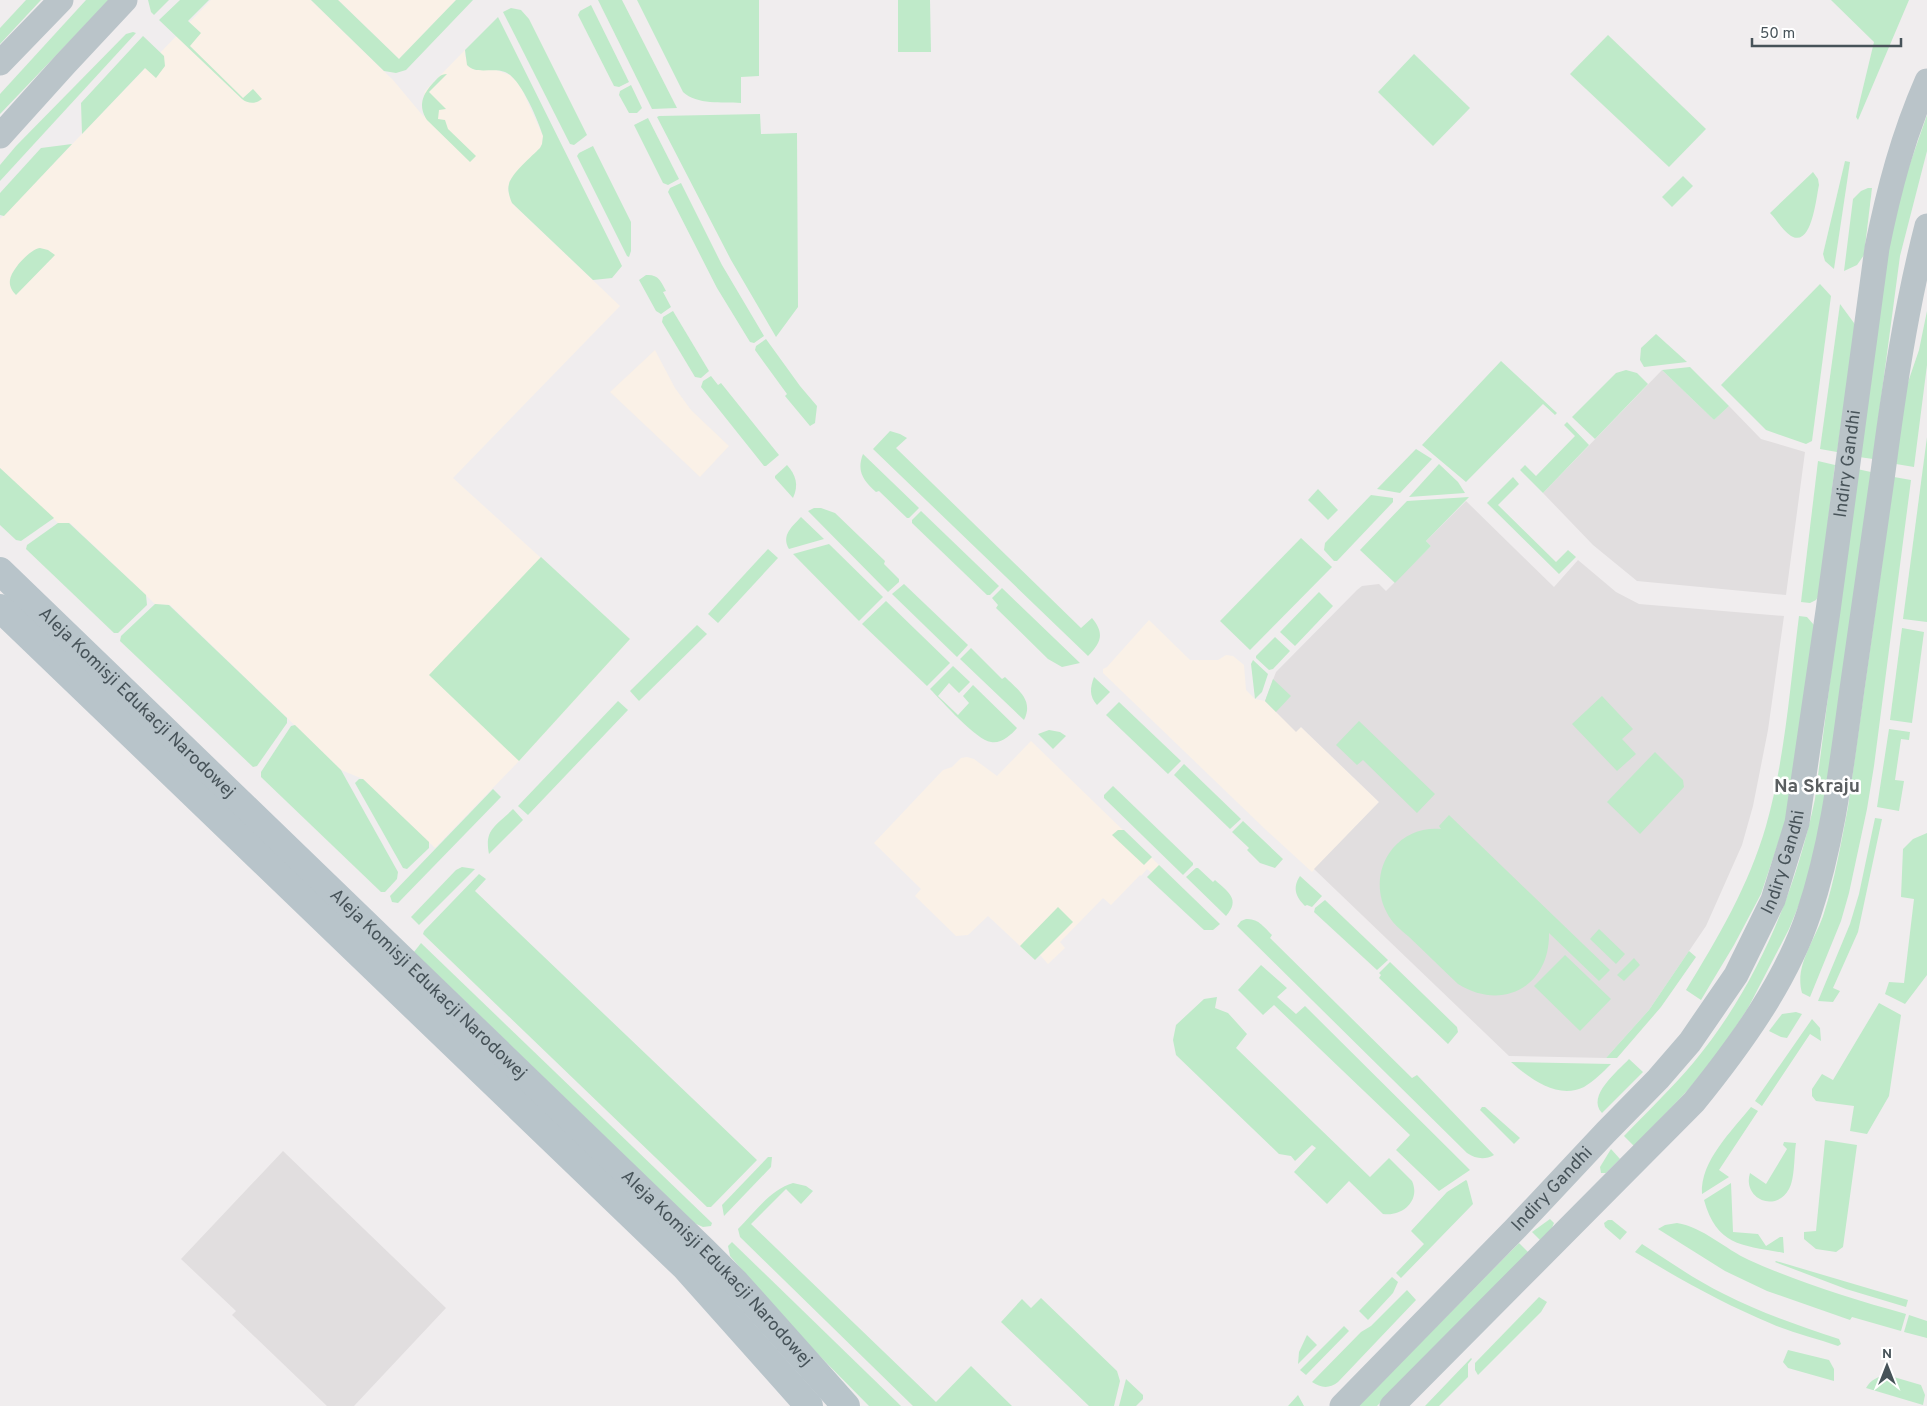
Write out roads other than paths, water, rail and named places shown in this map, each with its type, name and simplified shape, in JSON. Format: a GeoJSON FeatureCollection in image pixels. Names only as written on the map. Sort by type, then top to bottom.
{"type":"FeatureCollection","features":[{"type":"Feature","properties":{"kind":"main road","name":"Aleja Komisji Edukacji Narodowej"},"geometry":{"type":"LineString","coordinates":[[0,571],[703,1250],[736,1283],[846,1406]]}},
{"type":"Feature","properties":{"kind":"main road","name":"Aleja Komisji Edukacji Narodowej"},"geometry":{"type":"LineString","coordinates":[[0,608],[684,1267],[809,1406]]}},
{"type":"Feature","properties":{"kind":"street"},"geometry":{"type":"LineString","coordinates":[[0,62],[60,0]]}},
{"type":"Feature","properties":{"kind":"street"},"geometry":{"type":"LineString","coordinates":[[0,136],[64,64],[125,0]]}},
{"type":"Feature","properties":{"kind":"street","name":"Indiry Gandhi"},"geometry":{"type":"LineString","coordinates":[[1342,1406],[1515,1229],[1664,1072],[1690,1042],[1736,974],[1773,900],[1797,822],[1828,611],[1877,248],[1888,191],[1905,134],[1927,81]]}},
{"type":"Feature","properties":{"kind":"street","name":"Indiry Gandhi"},"geometry":{"type":"LineString","coordinates":[[1392,1406],[1694,1102],[1728,1060],[1773,990],[1792,954],[1809,914],[1828,842],[1841,770],[1893,391],[1907,311],[1927,226]]}},
{"type":"Feature","properties":{"kind":"district","name":"Na Skraju"},"geometry":{"type":"Point","coordinates":[1817,787]}}]}
